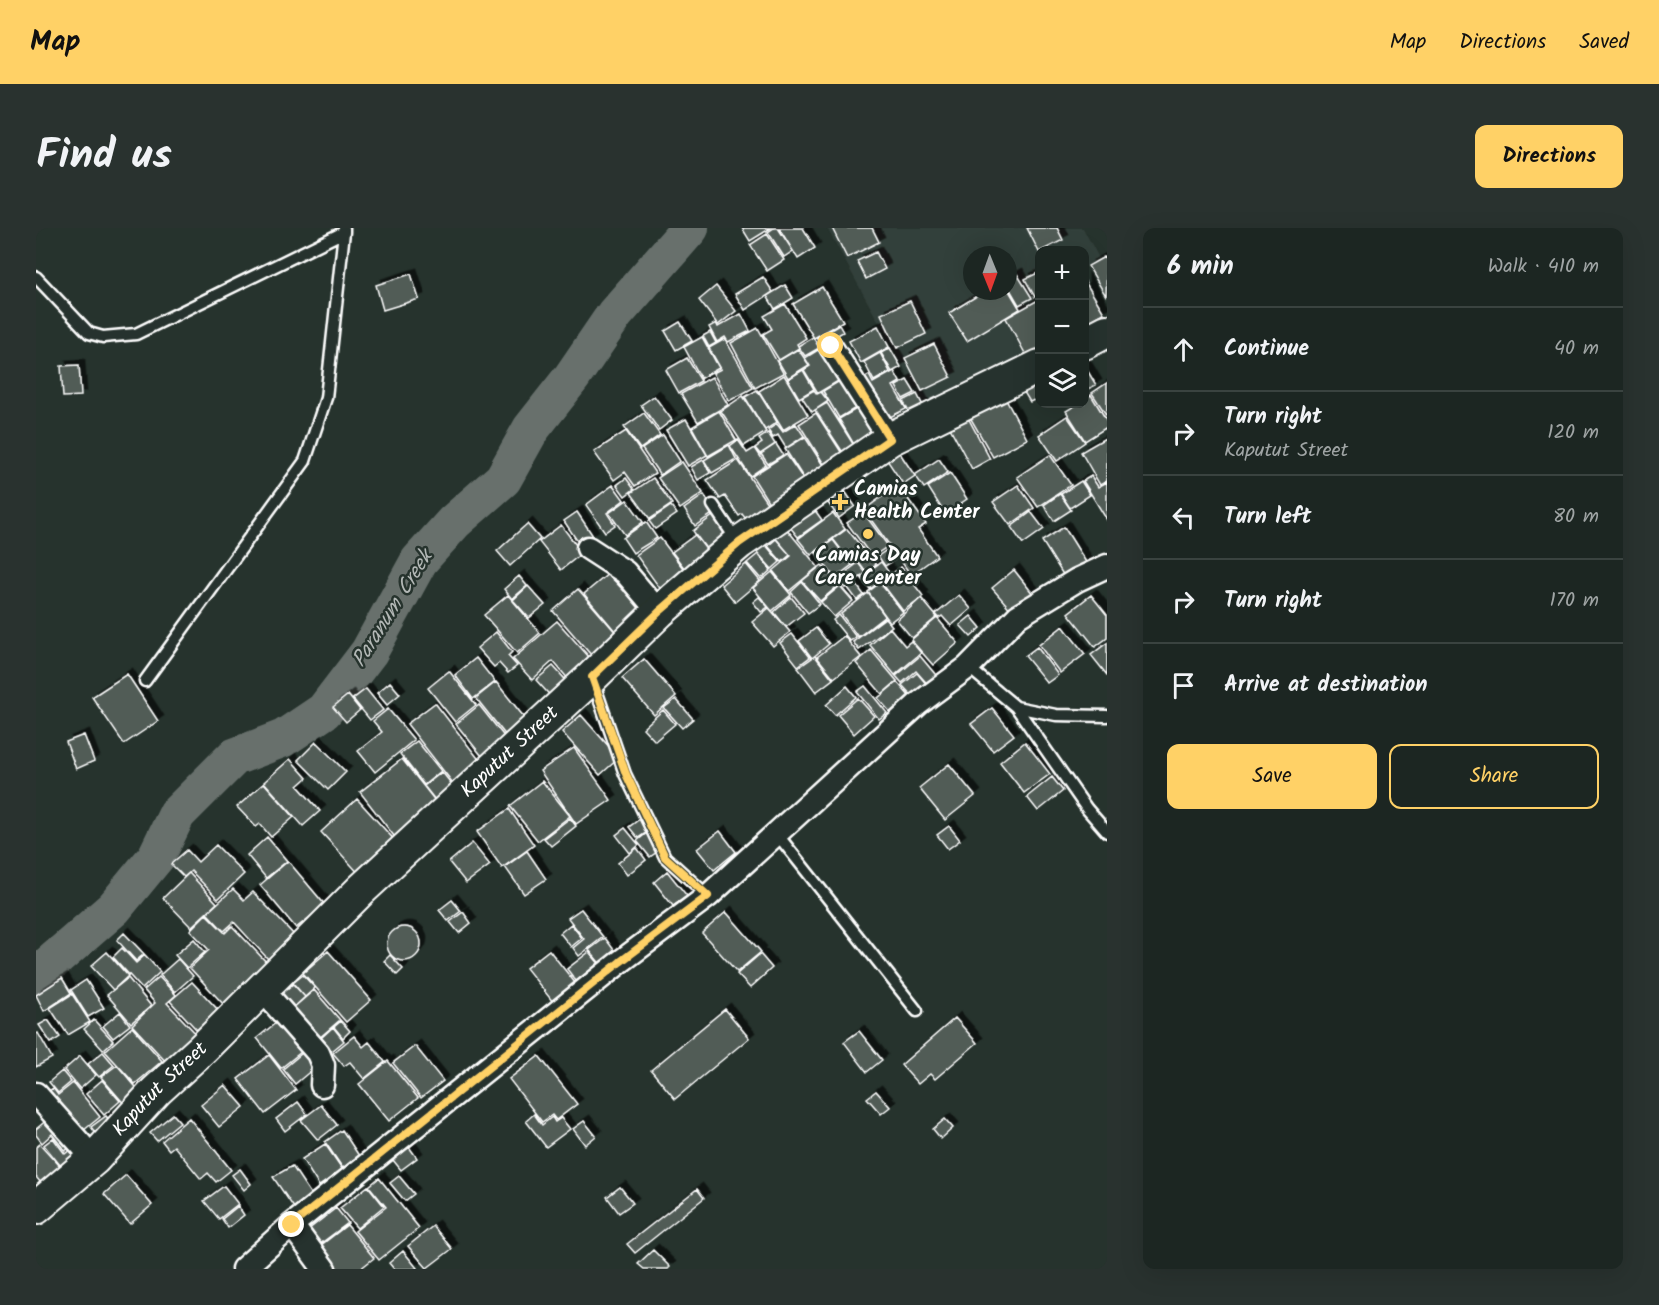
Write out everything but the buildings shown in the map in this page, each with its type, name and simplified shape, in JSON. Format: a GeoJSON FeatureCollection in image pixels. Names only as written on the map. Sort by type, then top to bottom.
{"type":"FeatureCollection","features":[{"type":"Feature","properties":{"kind":"street"},"geometry":{"type":"LineString","coordinates":[[1089,341],[1107,332]]}},
{"type":"Feature","properties":{"kind":"street"},"geometry":{"type":"LineString","coordinates":[[831,346],[890,439]]}},
{"type":"Feature","properties":{"kind":"street","name":"Kaputut Street"},"geometry":{"type":"LineString","coordinates":[[36,1208],[94,1159],[156,1091],[202,1049],[361,890],[592,677],[659,612],[739,543],[890,439],[1035,368]]}},
{"type":"Feature","properties":{"kind":"street"},"geometry":{"type":"LineString","coordinates":[[588,548],[625,572],[659,612]]}},
{"type":"Feature","properties":{"kind":"street"},"geometry":{"type":"LineString","coordinates":[[243,1269],[292,1225],[620,962],[708,896],[918,704],[968,667],[1018,616],[1077,580],[1107,566]]}},
{"type":"Feature","properties":{"kind":"street"},"geometry":{"type":"LineString","coordinates":[[261,988],[318,1053],[323,1065],[322,1085]]}},
{"type":"Feature","properties":{"kind":"street"},"geometry":{"type":"LineString","coordinates":[[36,1094],[94,1159]]}},
{"type":"Feature","properties":{"kind":"street"},"geometry":{"type":"LineString","coordinates":[[292,1225],[324,1269]]}},
{"type":"Feature","properties":{"kind":"lane"},"geometry":{"type":"LineString","coordinates":[[36,277],[89,333],[103,337],[136,334],[344,230]]}},
{"type":"Feature","properties":{"kind":"lane"},"geometry":{"type":"LineString","coordinates":[[145,681],[305,461],[326,398],[344,230]]}},
{"type":"Feature","properties":{"kind":"lane"},"geometry":{"type":"LineString","coordinates":[[713,505],[739,543]]}},
{"type":"Feature","properties":{"kind":"lane"},"geometry":{"type":"LineString","coordinates":[[968,667],[1016,707],[1087,809],[1107,832]]}},
{"type":"Feature","properties":{"kind":"lane"},"geometry":{"type":"LineString","coordinates":[[592,677],[626,774],[665,857],[708,896]]}},
{"type":"Feature","properties":{"kind":"lane"},"geometry":{"type":"LineString","coordinates":[[1016,707],[1056,715],[1107,716]]}},
{"type":"Feature","properties":{"kind":"lane"},"geometry":{"type":"LineString","coordinates":[[777,834],[916,1011]]}},
{"type":"Feature","properties":{"kind":"shaded area"},"geometry":{"type":"Polygon","coordinates":[[[827,228],[1083,228],[1099,258],[1089,264],[1089,246],[1035,246],[1035,357],[929,414],[827,228]]]}},
{"type":"Feature","properties":{"kind":"waterway","name":"Paranum Creek"},"geometry":{"type":"LineString","coordinates":[[36,976],[114,908],[156,857],[177,814],[234,757],[284,738],[324,711],[369,652],[419,561],[454,522],[503,479],[531,429],[572,377],[615,314],[690,228]]}},
{"type":"Feature","properties":{"kind":"place","name":"Camias Health Center"},"geometry":{"type":"Point","coordinates":[840,502]}},
{"type":"Feature","properties":{"kind":"place","name":"Camias Day Care Center"},"geometry":{"type":"Point","coordinates":[868,534]}},
{"type":"Feature","properties":{"kind":"route"},"geometry":{"type":"LineString","coordinates":[[292,1225],[620,962],[708,896],[665,857],[626,774],[592,677],[659,612],[689,589],[739,543],[890,439],[831,346]]}}]}
